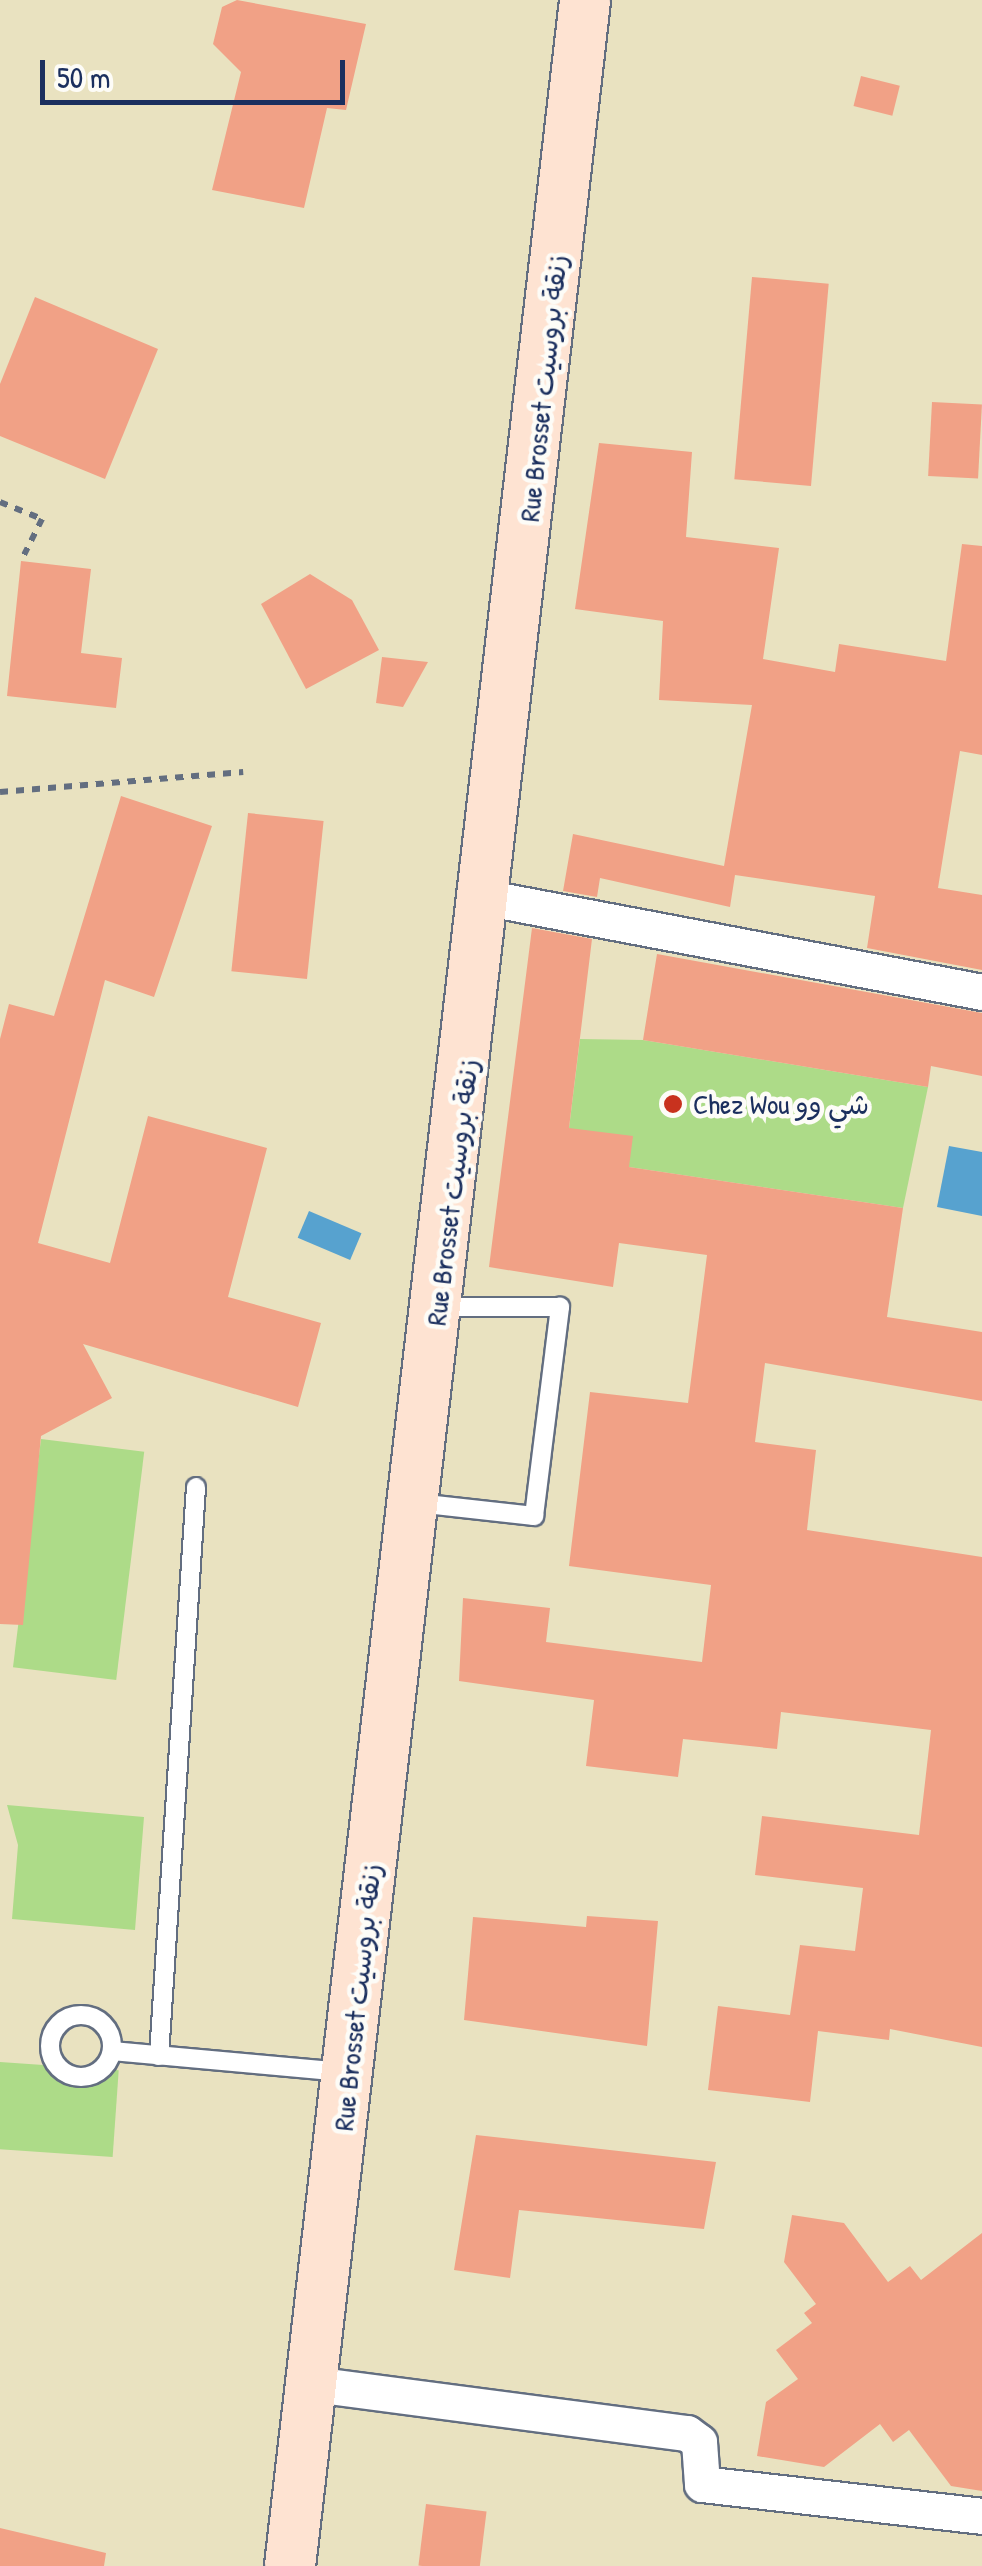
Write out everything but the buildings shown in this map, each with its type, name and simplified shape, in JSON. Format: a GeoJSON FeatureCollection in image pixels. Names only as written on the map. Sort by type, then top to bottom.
{"type":"FeatureCollection","features":[{"type":"Feature","properties":{"kind":"main road","name":"Rue Brosset زنقة بروسيت"},"geometry":{"type":"LineString","coordinates":[[290,2566],[412,1502],[488,898],[586,0]]}},
{"type":"Feature","properties":{"kind":"street"},"geometry":{"type":"LineString","coordinates":[[488,898],[982,992]]}},
{"type":"Feature","properties":{"kind":"street"},"geometry":{"type":"LineString","coordinates":[[313,2384],[687,2433],[698,2442],[702,2484],[982,2516]]}},
{"type":"Feature","properties":{"kind":"lane"},"geometry":{"type":"LineString","coordinates":[[412,1502],[534,1516],[560,1307],[439,1308]]}},
{"type":"Feature","properties":{"kind":"lane"},"geometry":{"type":"LineString","coordinates":[[159,2056],[196,1487]]}},
{"type":"Feature","properties":{"kind":"lane"},"geometry":{"type":"LineString","coordinates":[[112,2052],[348,2072]]}},
{"type":"Feature","properties":{"kind":"path"},"geometry":{"type":"LineString","coordinates":[[0,502],[42,520],[22,561]]}},
{"type":"Feature","properties":{"kind":"path"},"geometry":{"type":"LineString","coordinates":[[0,792],[243,772]]}},
{"type":"Feature","properties":{"kind":"green space"},"geometry":{"type":"Polygon","coordinates":[[[580,1039],[643,1040],[928,1087],[903,1208],[629,1167],[569,1128],[580,1039]]]}},
{"type":"Feature","properties":{"kind":"green space"},"geometry":{"type":"Polygon","coordinates":[[[41,1439],[144,1452],[116,1680],[13,1667],[41,1439]]]}},
{"type":"Feature","properties":{"kind":"green space"},"geometry":{"type":"Polygon","coordinates":[[[7,1805],[144,1817],[135,1930],[12,1919],[18,1845],[7,1805]]]}},
{"type":"Feature","properties":{"kind":"green space"},"geometry":{"type":"Polygon","coordinates":[[[0,2062],[119,2070],[113,2157],[0,2149],[0,2062]]]}},
{"type":"Feature","properties":{"kind":"water"},"geometry":{"type":"Polygon","coordinates":[[[949,1146],[982,1152],[982,1216],[937,1207],[949,1146]]]}},
{"type":"Feature","properties":{"kind":"water"},"geometry":{"type":"Polygon","coordinates":[[[309,1211],[361,1233],[350,1260],[298,1238],[309,1211]]]}},
{"type":"Feature","properties":{"kind":"place","name":"Chez Wou شي وو"},"geometry":{"type":"Point","coordinates":[673,1104]}}]}
